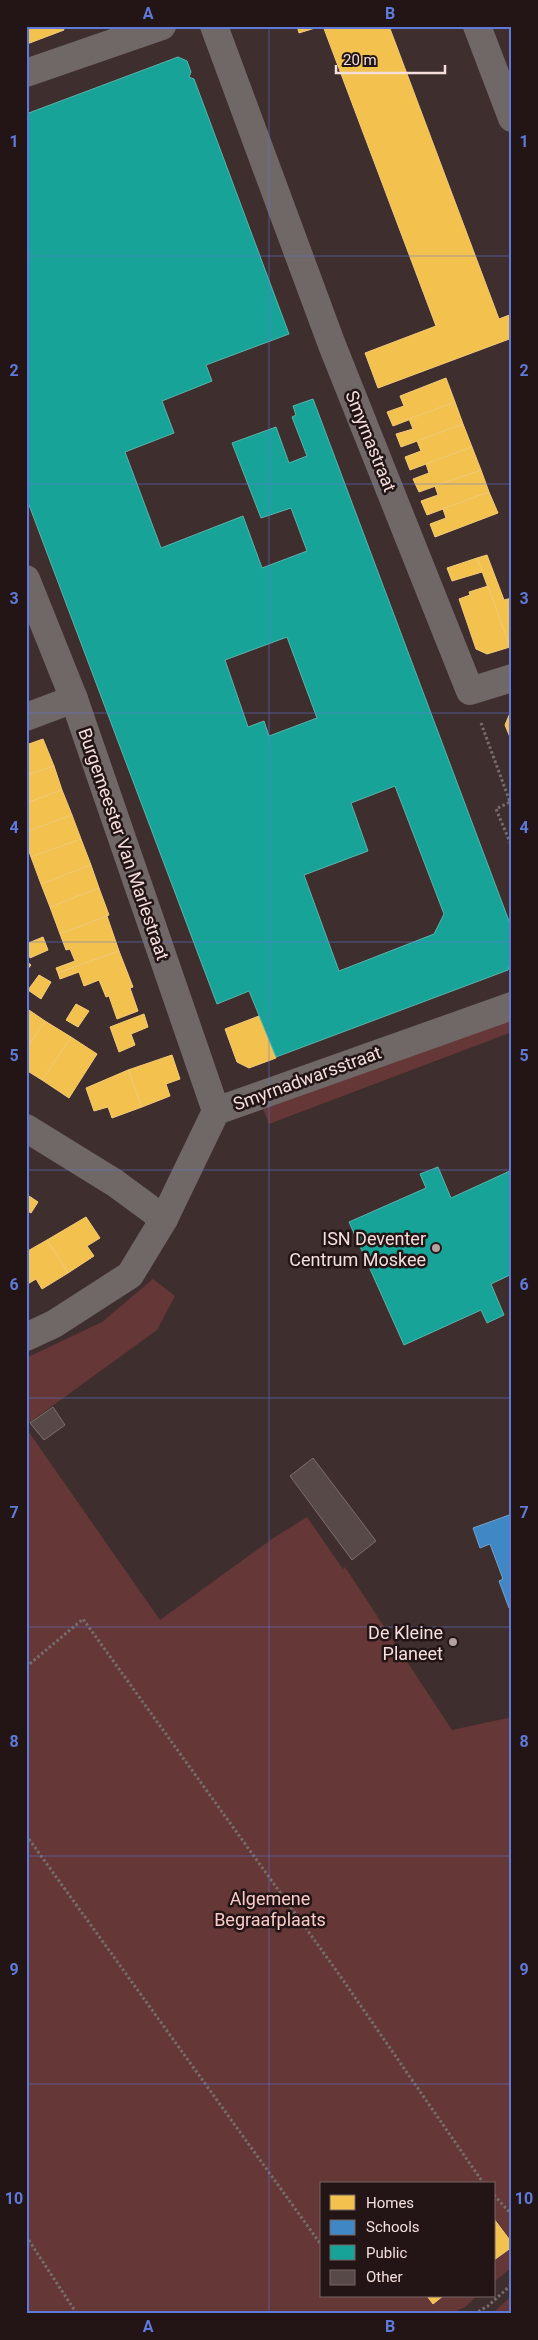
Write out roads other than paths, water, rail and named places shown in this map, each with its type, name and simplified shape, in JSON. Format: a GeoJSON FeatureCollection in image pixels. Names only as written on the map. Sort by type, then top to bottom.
{"type":"FeatureCollection","features":[{"type":"Feature","properties":{"kind":"street"},"geometry":{"type":"LineString","coordinates":[[26,73],[162,26]]}},
{"type":"Feature","properties":{"kind":"street","name":"Smyrnastraat"},"geometry":{"type":"LineString","coordinates":[[214,26],[332,344],[470,691],[512,678]]}},
{"type":"Feature","properties":{"kind":"street"},"geometry":{"type":"LineString","coordinates":[[477,26],[512,118]]}},
{"type":"Feature","properties":{"kind":"street","name":"Burgemeester Van Marlestraat"},"geometry":{"type":"LineString","coordinates":[[26,579],[74,699],[216,1111]]}},
{"type":"Feature","properties":{"kind":"street"},"geometry":{"type":"LineString","coordinates":[[26,717],[74,699]]}},
{"type":"Feature","properties":{"kind":"street","name":"Smyrnadwarsstraat"},"geometry":{"type":"LineString","coordinates":[[26,1336],[54,1324],[130,1275],[164,1219],[216,1111],[512,1006]]}},
{"type":"Feature","properties":{"kind":"street"},"geometry":{"type":"LineString","coordinates":[[26,1128],[115,1183],[164,1219]]}},
{"type":"Feature","properties":{"kind":"place","name":"ISN Deventer Centrum Moskee"},"geometry":{"type":"Point","coordinates":[436,1248]}},
{"type":"Feature","properties":{"kind":"place","name":"De Kleine Planeet"},"geometry":{"type":"Point","coordinates":[453,1642]}},
{"type":"Feature","properties":{"kind":"park label","name":"Algemene Begraafplaats"},"geometry":{"type":"Point","coordinates":[270,1908]}}]}
